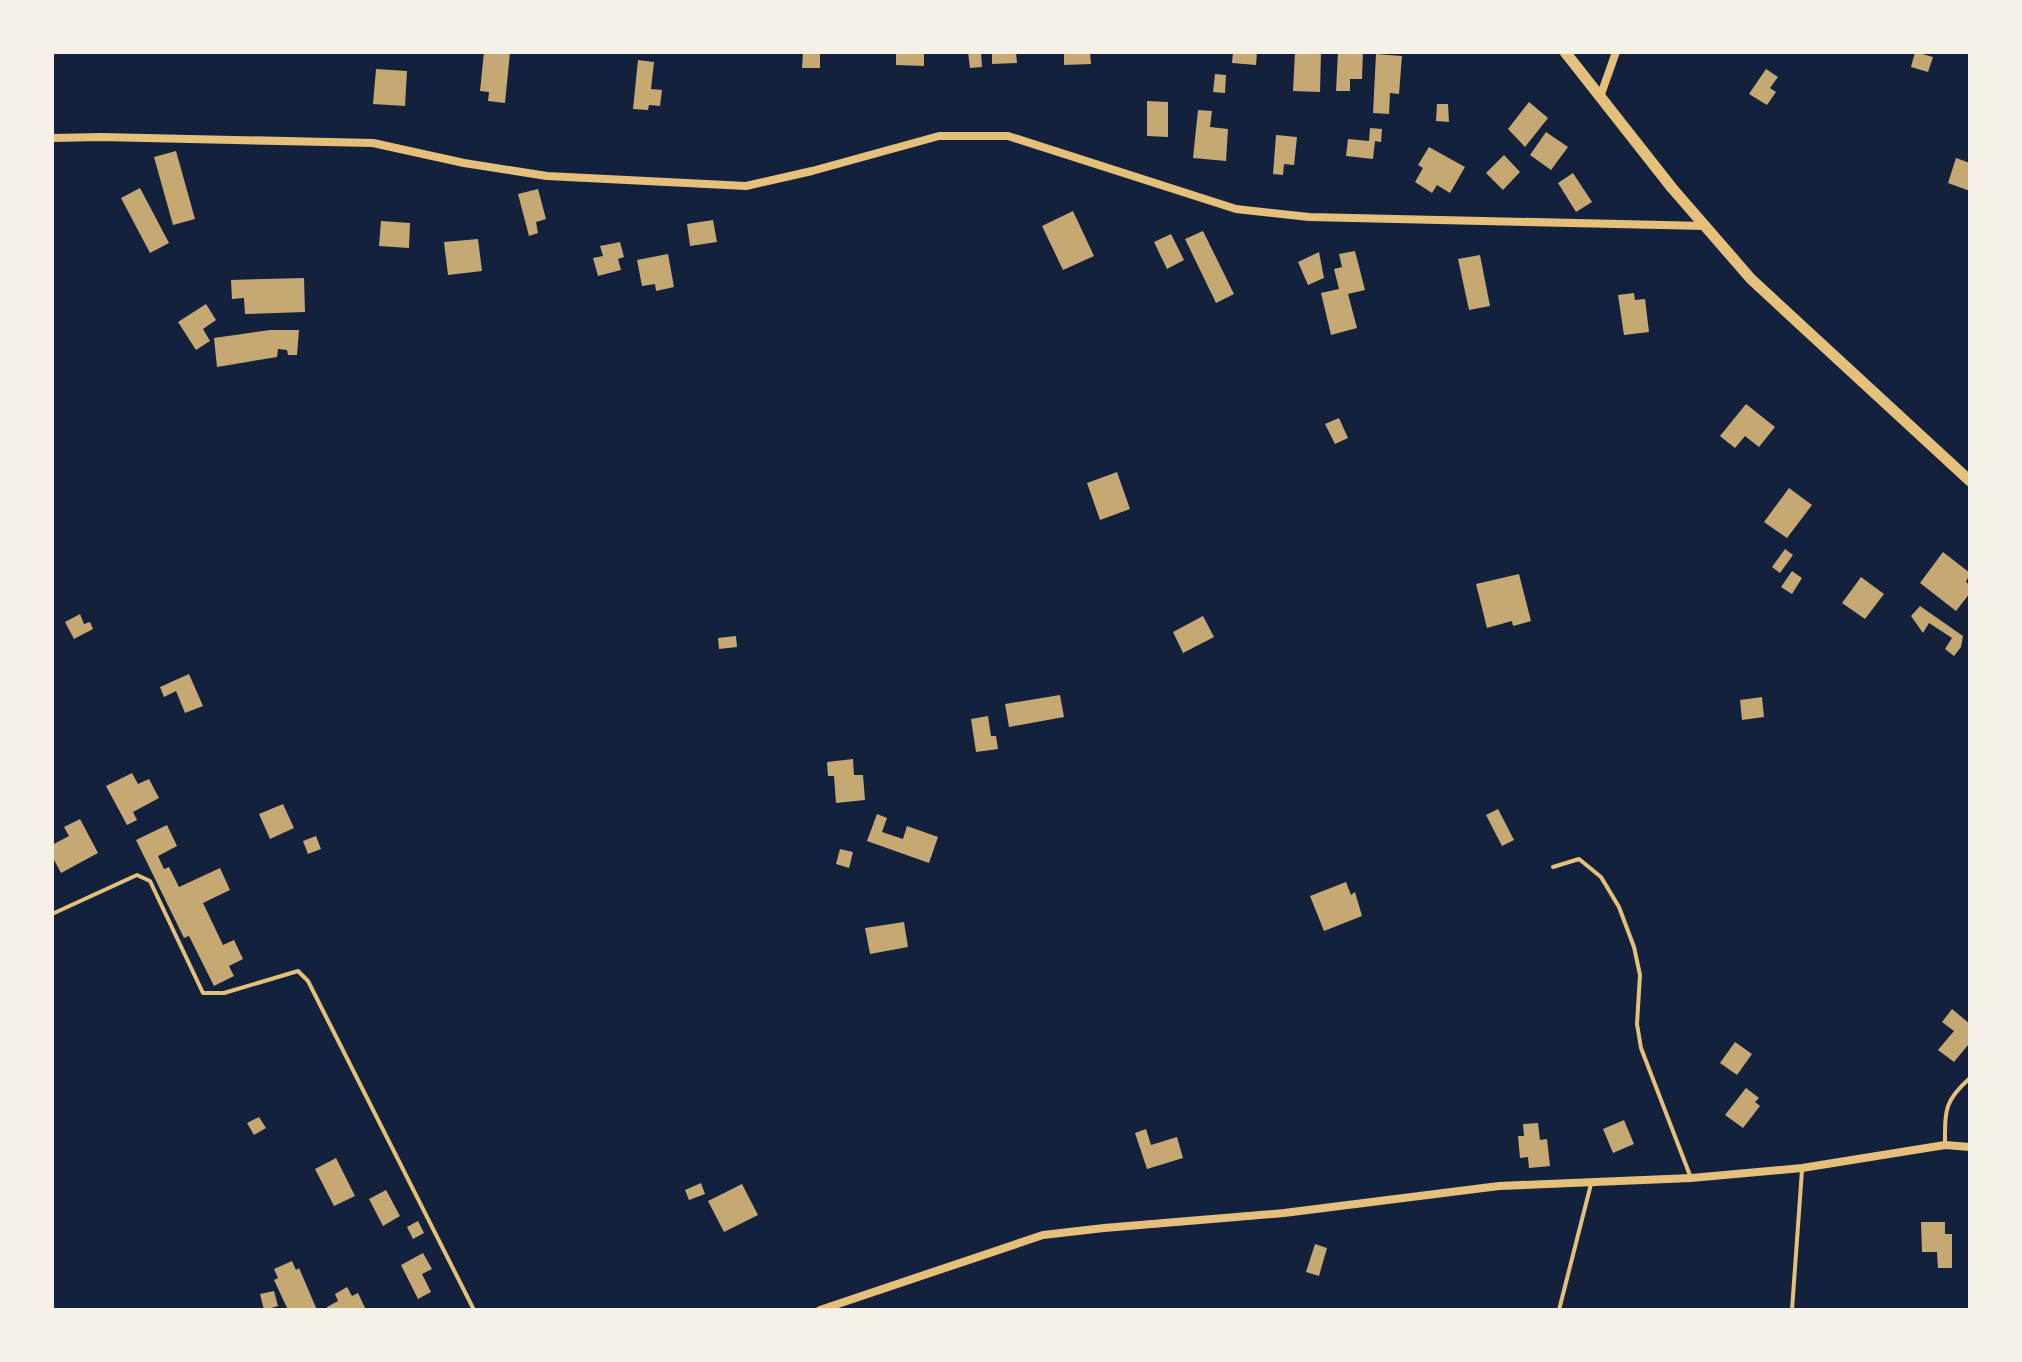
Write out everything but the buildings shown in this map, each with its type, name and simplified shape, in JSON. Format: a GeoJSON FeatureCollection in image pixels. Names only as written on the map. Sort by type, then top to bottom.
{"type":"FeatureCollection","features":[{"type":"Feature","properties":{"kind":"main road"},"geometry":{"type":"LineString","coordinates":[[1565,52],[1751,279],[1970,481]]}},
{"type":"Feature","properties":{"kind":"street"},"geometry":{"type":"LineString","coordinates":[[1600,97],[1616,52]]}},
{"type":"Feature","properties":{"kind":"street"},"geometry":{"type":"LineString","coordinates":[[52,138],[373,143],[464,163],[547,176],[746,186],[939,136],[1008,136],[1236,209],[1309,217],[1706,226]]}},
{"type":"Feature","properties":{"kind":"street"},"geometry":{"type":"LineString","coordinates":[[820,1310],[1043,1235],[1312,1210],[1499,1186],[1691,1178],[1802,1168],[1945,1145],[1970,1147]]}},
{"type":"Feature","properties":{"kind":"lane"},"geometry":{"type":"LineString","coordinates":[[1553,867],[1579,859],[1601,877],[1619,907],[1634,947],[1640,975],[1637,1024],[1641,1048],[1691,1178]]}},
{"type":"Feature","properties":{"kind":"lane"},"geometry":{"type":"LineString","coordinates":[[52,914],[137,875],[150,881],[203,993],[224,993],[298,971],[308,981],[474,1310]]}},
{"type":"Feature","properties":{"kind":"lane"},"geometry":{"type":"LineString","coordinates":[[1945,1145],[1945,1122],[1951,1094],[1970,1078]]}},
{"type":"Feature","properties":{"kind":"lane"},"geometry":{"type":"LineString","coordinates":[[1792,1310],[1802,1168]]}},
{"type":"Feature","properties":{"kind":"lane"},"geometry":{"type":"LineString","coordinates":[[1559,1310],[1592,1181]]}}]}
